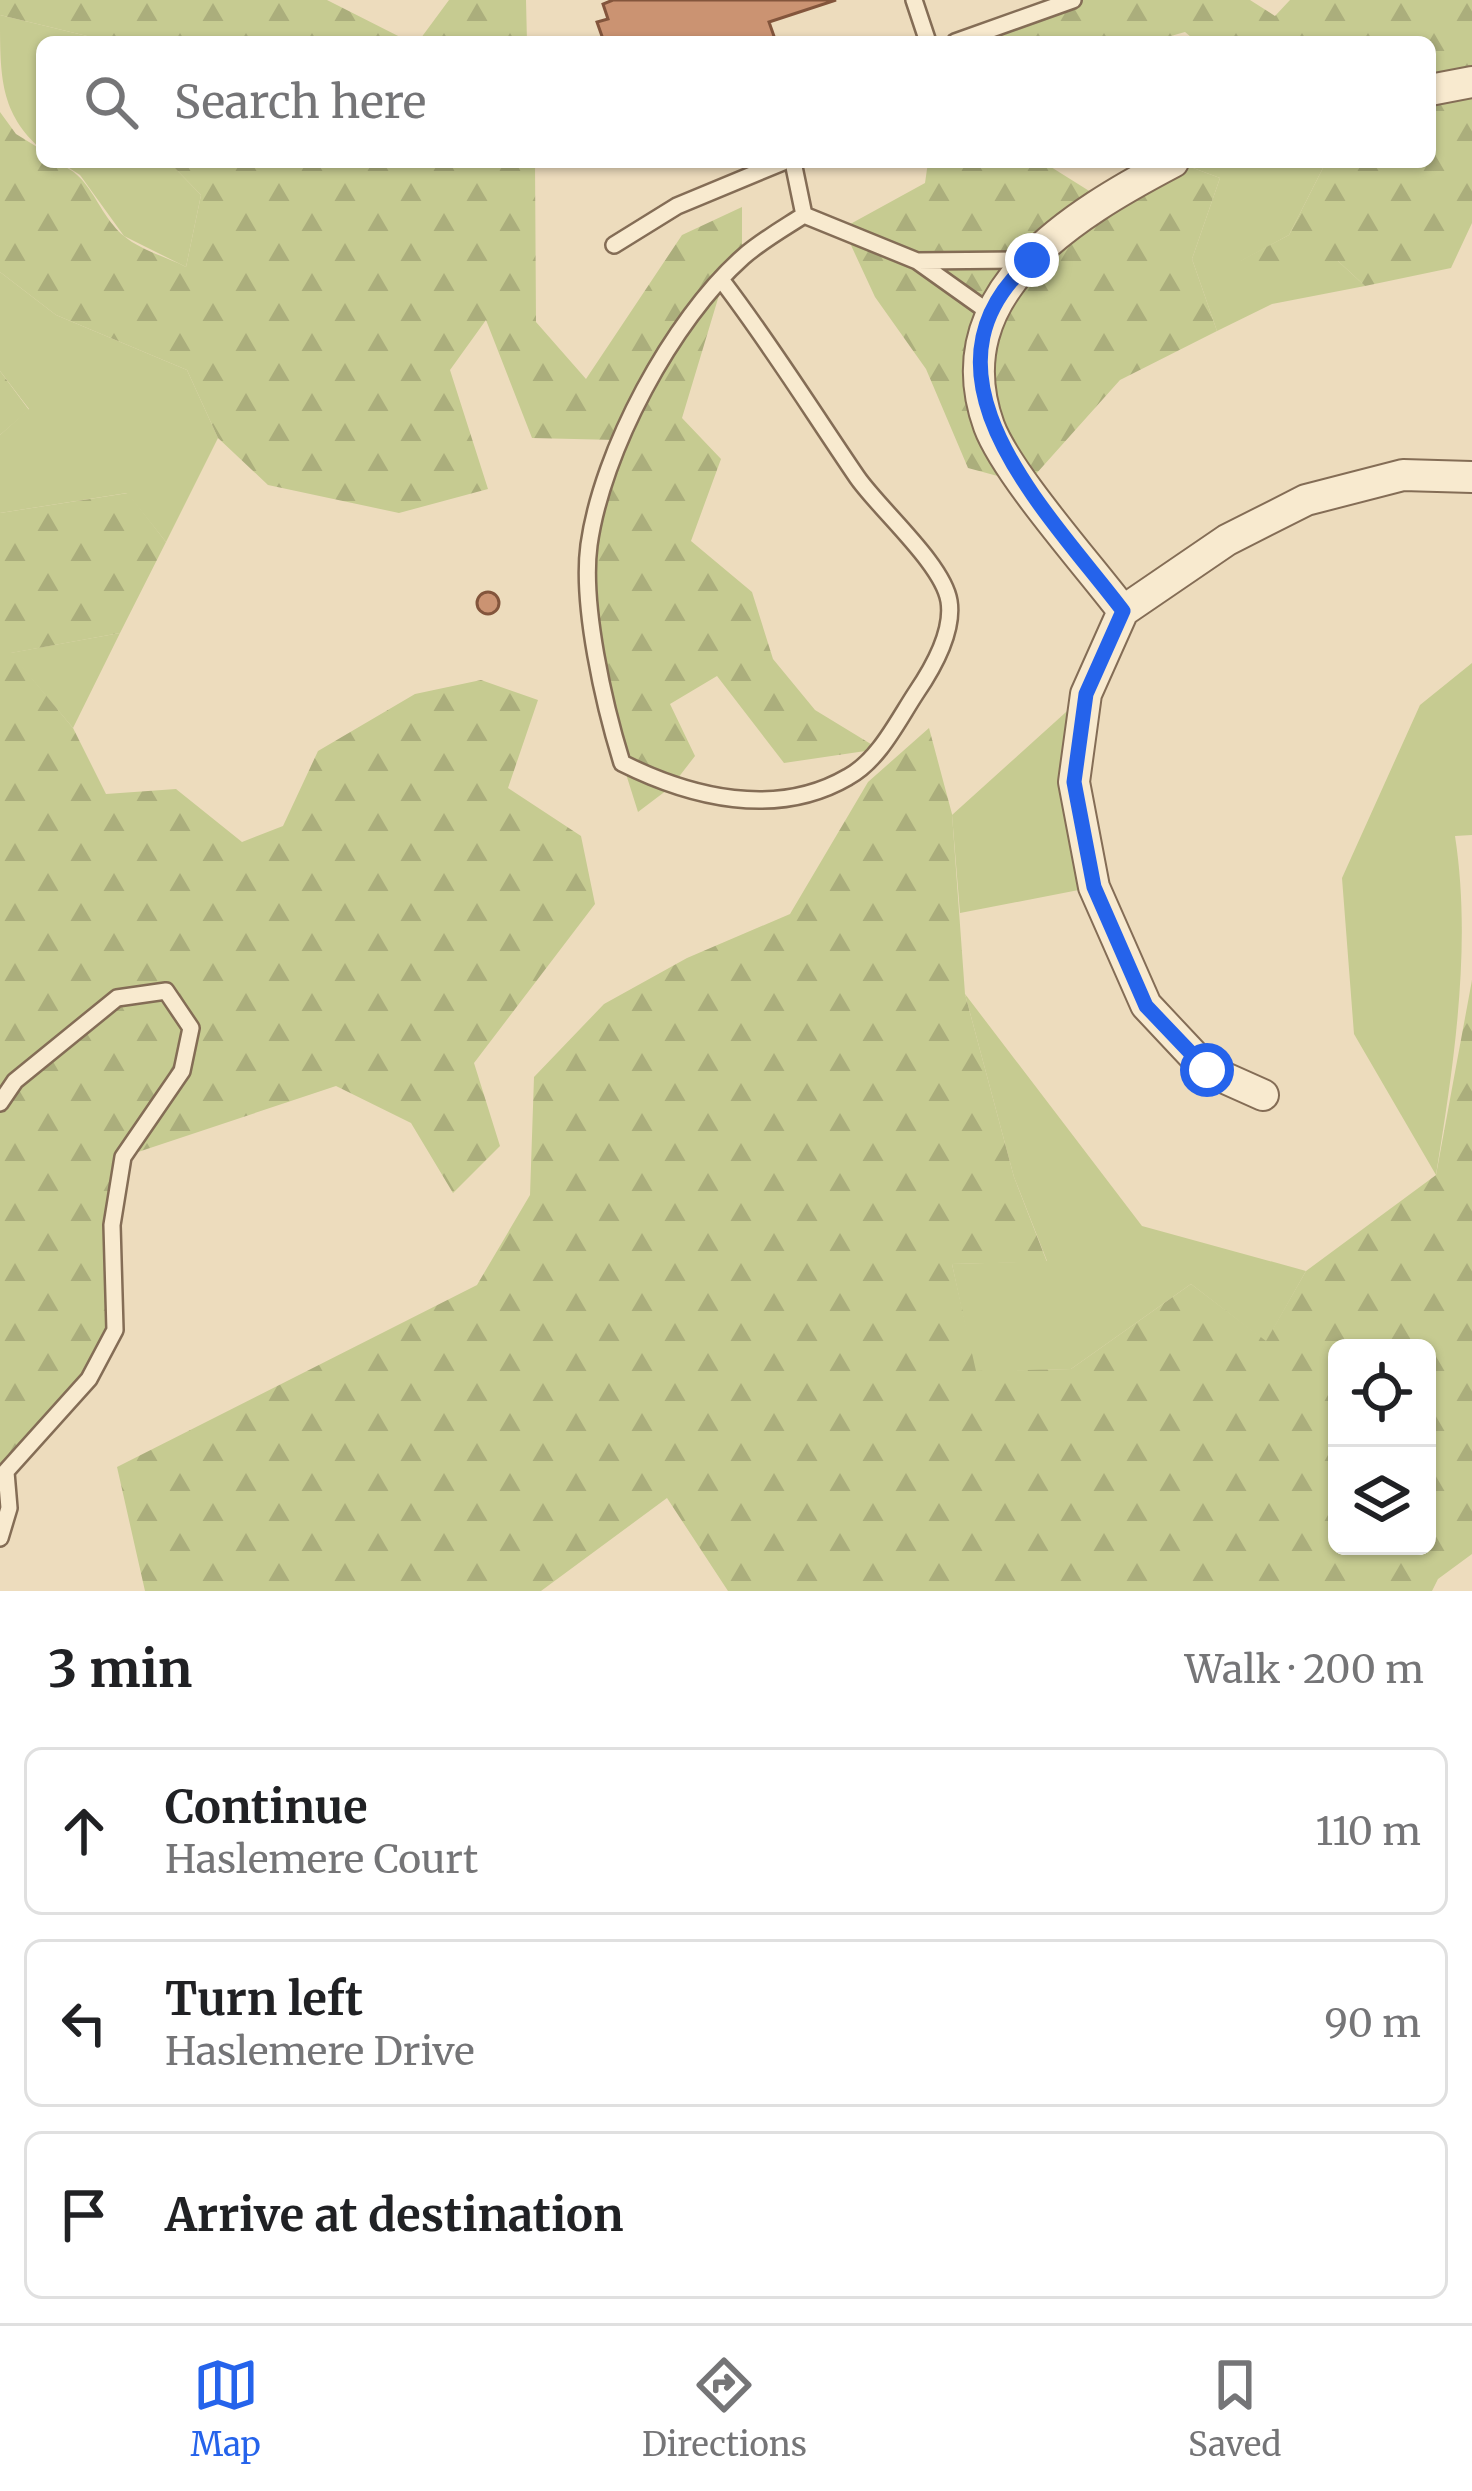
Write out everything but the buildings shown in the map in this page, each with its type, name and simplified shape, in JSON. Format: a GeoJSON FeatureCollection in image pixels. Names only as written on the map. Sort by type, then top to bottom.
{"type":"FeatureCollection","features":[{"type":"Feature","properties":{"kind":"street"},"geometry":{"type":"LineString","coordinates":[[1436,89],[1472,82]]}},
{"type":"Feature","properties":{"kind":"street"},"geometry":{"type":"LineString","coordinates":[[1123,611],[989,426],[982,325],[1009,280],[1102,199],[1161,168]]}},
{"type":"Feature","properties":{"kind":"street"},"geometry":{"type":"LineString","coordinates":[[1263,1095],[1207,1070],[1146,1006],[1094,887],[1074,782],[1086,694],[1123,611],[1227,540],[1306,500],[1402,475],[1472,477]]}},
{"type":"Feature","properties":{"kind":"lane"},"geometry":{"type":"LineString","coordinates":[[914,0],[926,36]]}},
{"type":"Feature","properties":{"kind":"lane"},"geometry":{"type":"LineString","coordinates":[[972,36],[1073,0]]}},
{"type":"Feature","properties":{"kind":"lane"},"geometry":{"type":"LineString","coordinates":[[614,245],[677,206],[769,168]]}},
{"type":"Feature","properties":{"kind":"lane"},"geometry":{"type":"LineString","coordinates":[[794,168],[804,214]]}},
{"type":"Feature","properties":{"kind":"lane"},"geometry":{"type":"LineString","coordinates":[[804,214],[917,261],[990,313]]}},
{"type":"Feature","properties":{"kind":"lane"},"geometry":{"type":"LineString","coordinates":[[723,282],[784,364],[859,480],[949,598],[948,630],[924,681],[865,763],[850,777],[813,792],[735,801],[671,788],[622,763],[597,656],[589,547],[616,440],[667,351],[742,257],[804,214]]}},
{"type":"Feature","properties":{"kind":"lane"},"geometry":{"type":"LineString","coordinates":[[917,261],[1032,260]]}},
{"type":"Feature","properties":{"kind":"lane"},"geometry":{"type":"LineString","coordinates":[[0,1103],[15,1081],[117,998],[166,991],[191,1028],[182,1071],[123,1157],[112,1225],[115,1330],[88,1379],[3,1475],[9,1508],[0,1538]]}},
{"type":"Feature","properties":{"kind":"green space"},"geometry":{"type":"Polygon","coordinates":[[[0,0],[327,0],[398,36],[87,36],[0,15],[0,0]]]}},
{"type":"Feature","properties":{"kind":"green space"},"geometry":{"type":"Polygon","coordinates":[[[449,0],[526,0],[527,36],[422,36],[449,0]]]}},
{"type":"Feature","properties":{"kind":"green space"},"geometry":{"type":"Polygon","coordinates":[[[1073,0],[1250,0],[1275,16],[1290,0],[1472,0],[1472,223],[1451,268],[1365,286],[1338,261],[1238,262],[1289,235],[1323,168],[1436,168],[1436,36],[1190,36],[1185,32],[1171,36],[972,36],[1073,0]]]}},
{"type":"Feature","properties":{"kind":"green space"},"geometry":{"type":"Polygon","coordinates":[[[0,15],[87,36],[36,36],[36,144],[10,108],[0,15]]]}},
{"type":"Feature","properties":{"kind":"green space"},"geometry":{"type":"Polygon","coordinates":[[[0,112],[16,134],[36,146],[36,168],[71,170],[124,236],[186,267],[201,195],[175,168],[535,168],[536,322],[586,379],[682,235],[742,207],[742,257],[723,282],[682,418],[721,459],[691,541],[752,592],[773,659],[815,710],[879,749],[784,763],[717,676],[670,704],[695,756],[671,787],[638,812],[609,720],[589,547],[616,440],[532,438],[486,320],[450,370],[488,489],[399,513],[268,485],[218,438],[187,370],[56,315],[0,272],[0,112]]]}},
{"type":"Feature","properties":{"kind":"green space"},"geometry":{"type":"Polygon","coordinates":[[[69,168],[175,168],[201,195],[186,267],[124,236],[80,175],[69,168]]]}},
{"type":"Feature","properties":{"kind":"green space"},"geometry":{"type":"Polygon","coordinates":[[[927,168],[1053,168],[1102,199],[1165,168],[1193,168],[1220,178],[1192,259],[1217,331],[1120,380],[1027,484],[968,468],[926,369],[875,297],[843,228],[925,183],[927,168]]]}},
{"type":"Feature","properties":{"kind":"green space"},"geometry":{"type":"Polygon","coordinates":[[[1193,168],[1323,168],[1289,235],[1241,261],[1338,261],[1365,286],[1272,304],[1217,331],[1192,259],[1220,178],[1193,168]]]}},
{"type":"Feature","properties":{"kind":"green space"},"geometry":{"type":"Polygon","coordinates":[[[0,272],[56,315],[187,370],[218,438],[166,542],[127,493],[0,513],[0,435],[29,409],[0,371],[0,272]]]}},
{"type":"Feature","properties":{"kind":"green space"},"geometry":{"type":"Polygon","coordinates":[[[0,371],[29,410],[0,435],[0,371]]]}},
{"type":"Feature","properties":{"kind":"green space"},"geometry":{"type":"Polygon","coordinates":[[[128,493],[166,542],[120,633],[11,653],[73,728],[106,794],[176,789],[242,842],[283,826],[318,751],[415,694],[481,680],[538,700],[508,788],[581,836],[595,904],[474,1063],[500,1146],[453,1193],[411,1123],[336,1086],[123,1157],[112,1225],[115,1330],[89,1379],[0,1478],[0,513],[128,493]]]}},
{"type":"Feature","properties":{"kind":"green space"},"geometry":{"type":"Polygon","coordinates":[[[120,633],[73,728],[10,653],[120,633]]]}},
{"type":"Feature","properties":{"kind":"green space"},"geometry":{"type":"Polygon","coordinates":[[[1472,663],[1472,835],[1455,836],[1461,962],[1436,1175],[1354,1034],[1342,878],[1420,705],[1472,663]]]}},
{"type":"Feature","properties":{"kind":"green space"},"geometry":{"type":"Polygon","coordinates":[[[1086,694],[1074,782],[1094,887],[960,913],[952,815],[1086,694]]]}},
{"type":"Feature","properties":{"kind":"green space"},"geometry":{"type":"Polygon","coordinates":[[[929,728],[952,814],[965,994],[1014,1177],[1047,1262],[952,1264],[976,1371],[1071,1369],[1191,1284],[1266,1341],[1306,1271],[1436,1175],[1472,980],[1472,1554],[1438,1579],[1432,1591],[728,1591],[667,1498],[541,1591],[145,1591],[117,1467],[477,1285],[530,1195],[534,1077],[604,1004],[687,958],[790,914],[868,782],[929,728]]]}},
{"type":"Feature","properties":{"kind":"green space"},"geometry":{"type":"Polygon","coordinates":[[[965,994],[1142,1226],[1306,1271],[1266,1342],[1191,1284],[1071,1369],[975,1372],[952,1264],[1047,1261],[1014,1177],[965,994]]]}},
{"type":"Feature","properties":{"kind":"route"},"geometry":{"type":"LineString","coordinates":[[1032,260],[1009,280],[982,325],[989,426],[1123,611],[1086,694],[1074,782],[1094,887],[1146,1006],[1207,1070]]}}]}
